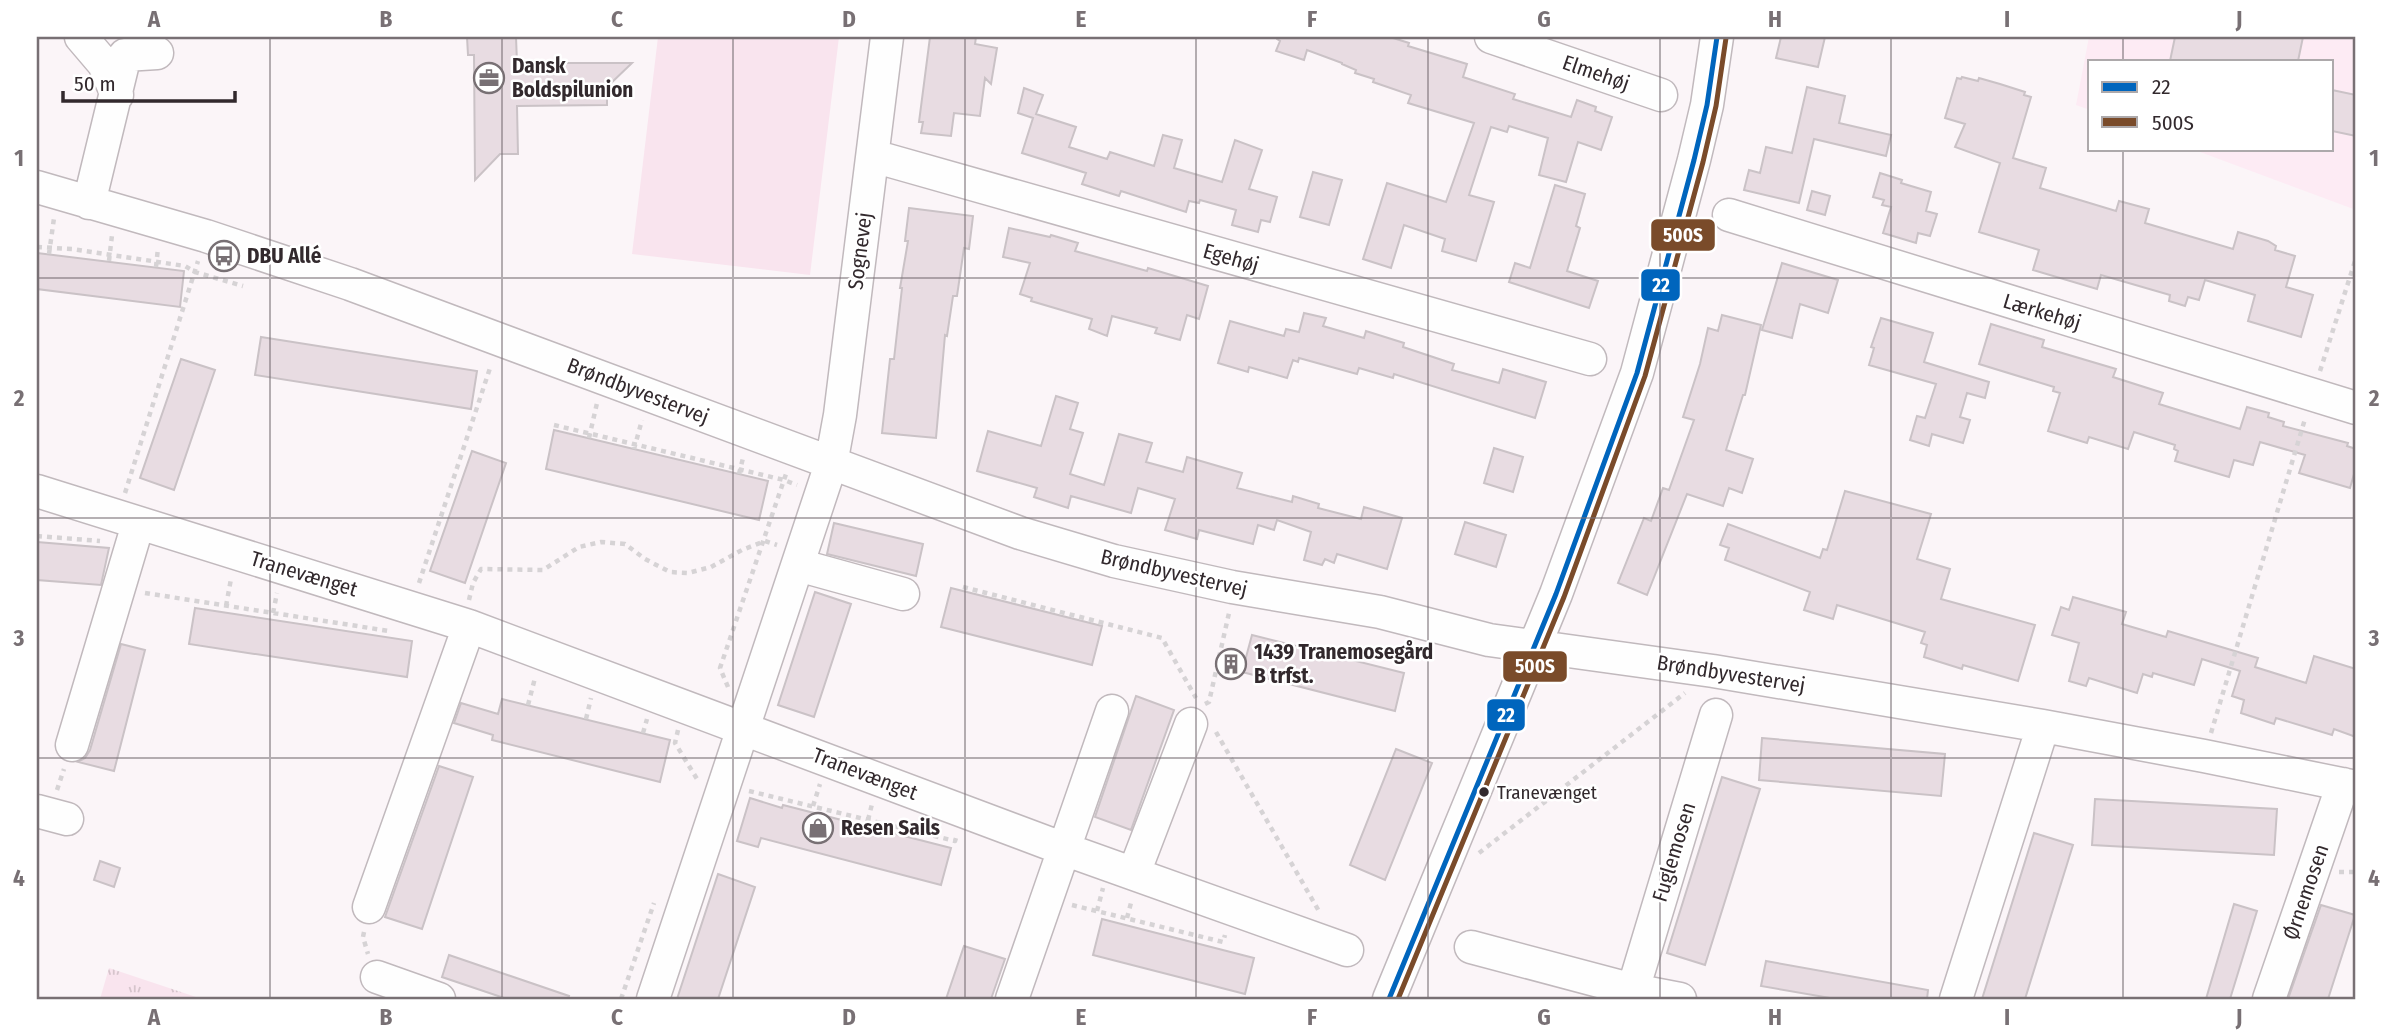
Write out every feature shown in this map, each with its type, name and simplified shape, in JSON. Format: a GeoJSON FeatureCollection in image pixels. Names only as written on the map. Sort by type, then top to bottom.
{"type":"FeatureCollection","features":[{"type":"Feature","properties":{"kind":"street"},"geometry":{"type":"LineString","coordinates":[[81,37],[104,64],[117,95]]}},
{"type":"Feature","properties":{"kind":"street","name":"Sognevej"},"geometry":{"type":"LineString","coordinates":[[831,464],[840,415],[887,37]]}},
{"type":"Feature","properties":{"kind":"street","name":"Elmehøj"},"geometry":{"type":"LineString","coordinates":[[1491,37],[1661,95]]}},
{"type":"Feature","properties":{"kind":"street"},"geometry":{"type":"LineString","coordinates":[[1389,999],[1536,645],[1637,373],[1694,160],[1707,104],[1717,37]]}},
{"type":"Feature","properties":{"kind":"street"},"geometry":{"type":"LineString","coordinates":[[89,202],[117,95],[123,46],[157,53]]}},
{"type":"Feature","properties":{"kind":"street","name":"Egehøj"},"geometry":{"type":"LineString","coordinates":[[873,156],[1590,359]]}},
{"type":"Feature","properties":{"kind":"street","name":"Brøndbyvestervej"},"geometry":{"type":"LineString","coordinates":[[47,190],[206,236],[351,284],[1020,533],[1114,561],[1232,587],[1380,612],[1489,640],[1713,671],[2043,726],[2350,786]]}},
{"type":"Feature","properties":{"kind":"street","name":"Lærkehøj"},"geometry":{"type":"LineString","coordinates":[[1729,215],[2356,408]]}},
{"type":"Feature","properties":{"kind":"street"},"geometry":{"type":"LineString","coordinates":[[653,999],[711,782],[745,728],[831,464]]}},
{"type":"Feature","properties":{"kind":"street","name":"Tranevænget"},"geometry":{"type":"LineString","coordinates":[[37,491],[129,528],[411,607],[465,625],[1064,849],[1347,950]]}},
{"type":"Feature","properties":{"kind":"street"},"geometry":{"type":"LineString","coordinates":[[72,744],[118,589],[129,528]]}},
{"type":"Feature","properties":{"kind":"street"},"geometry":{"type":"LineString","coordinates":[[800,559],[903,594]]}},
{"type":"Feature","properties":{"kind":"street"},"geometry":{"type":"LineString","coordinates":[[369,907],[465,625]]}},
{"type":"Feature","properties":{"kind":"street"},"geometry":{"type":"LineString","coordinates":[[1013,999],[1112,711]]}},
{"type":"Feature","properties":{"kind":"street","name":"Fuglemosen"},"geometry":{"type":"LineString","coordinates":[[1633,990],[1716,715]]}},
{"type":"Feature","properties":{"kind":"street"},"geometry":{"type":"LineString","coordinates":[[1134,873],[1191,724]]}},
{"type":"Feature","properties":{"kind":"street"},"geometry":{"type":"LineString","coordinates":[[1956,999],[2043,726]]}},
{"type":"Feature","properties":{"kind":"street","name":"Ørnemosen"},"geometry":{"type":"LineString","coordinates":[[2269,999],[2350,786]]}},
{"type":"Feature","properties":{"kind":"street"},"geometry":{"type":"LineString","coordinates":[[1471,947],[1633,990],[1680,999]]}},
{"type":"Feature","properties":{"kind":"street"},"geometry":{"type":"LineString","coordinates":[[377,977],[439,999]]}},
{"type":"Feature","properties":{"kind":"path"},"geometry":{"type":"LineString","coordinates":[[47,190],[49,251]]}},
{"type":"Feature","properties":{"kind":"path"},"geometry":{"type":"LineString","coordinates":[[37,536],[129,528],[206,236]]}},
{"type":"Feature","properties":{"kind":"path"},"geometry":{"type":"LineString","coordinates":[[37,247],[49,251],[72,249],[185,266],[195,272],[243,286]]}},
{"type":"Feature","properties":{"kind":"path"},"geometry":{"type":"LineString","coordinates":[[2204,756],[2312,394],[2356,258]]}},
{"type":"Feature","properties":{"kind":"path"},"geometry":{"type":"LineString","coordinates":[[411,607],[500,340]]}},
{"type":"Feature","properties":{"kind":"path"},"geometry":{"type":"LineString","coordinates":[[589,436],[603,378]]}},
{"type":"Feature","properties":{"kind":"path"},"geometry":{"type":"LineString","coordinates":[[554,425],[589,436],[784,480],[821,494]]}},
{"type":"Feature","properties":{"kind":"path"},"geometry":{"type":"LineString","coordinates":[[465,625],[473,583],[481,569],[543,570],[579,547],[601,542],[625,544],[645,559],[670,572],[688,573],[711,567],[765,541],[800,559]]}},
{"type":"Feature","properties":{"kind":"path"},"geometry":{"type":"LineString","coordinates":[[1191,724],[1191,711],[1209,702],[1227,624],[1232,587]]}},
{"type":"Feature","properties":{"kind":"path"},"geometry":{"type":"LineString","coordinates":[[118,589],[391,631]]}},
{"type":"Feature","properties":{"kind":"path"},"geometry":{"type":"LineString","coordinates":[[1478,854],[1713,671]]}},
{"type":"Feature","properties":{"kind":"path"},"geometry":{"type":"LineString","coordinates":[[684,706],[675,743],[711,782],[956,841],[961,810]]}},
{"type":"Feature","properties":{"kind":"path"},"geometry":{"type":"LineString","coordinates":[[51,815],[72,744]]}},
{"type":"Feature","properties":{"kind":"path"},"geometry":{"type":"LineString","coordinates":[[1071,905],[1223,942],[1231,908]]}},
{"type":"Feature","properties":{"kind":"path"},"geometry":{"type":"LineString","coordinates":[[369,907],[363,937],[377,977]]}},
{"type":"Feature","properties":{"kind":"shaded area"},"geometry":{"type":"Polygon","coordinates":[[[2089,37],[2356,37],[2356,210],[2195,150],[2334,150],[2334,60],[2088,60],[2088,109],[2076,105],[2089,37]]]}},
{"type":"Feature","properties":{"kind":"green space"},"geometry":{"type":"Polygon","coordinates":[[[658,37],[839,37],[810,275],[632,254],[658,37]]]}},
{"type":"Feature","properties":{"kind":"green space"},"geometry":{"type":"Polygon","coordinates":[[[109,968],[202,999],[100,999],[109,968]]]}},
{"type":"Feature","properties":{"kind":"building"},"geometry":{"type":"Polygon","coordinates":[[[467,37],[516,37],[517,63],[632,63],[607,87],[607,105],[517,106],[518,154],[500,154],[475,180],[474,55],[468,55],[467,37]]]}},
{"type":"Feature","properties":{"kind":"building"},"geometry":{"type":"Polygon","coordinates":[[[930,37],[976,37],[975,44],[997,48],[991,84],[985,78],[980,116],[954,113],[951,136],[921,133],[923,122],[919,122],[930,37]]]}},
{"type":"Feature","properties":{"kind":"building"},"geometry":{"type":"Polygon","coordinates":[[[1277,37],[1390,37],[1409,43],[1408,46],[1467,64],[1463,77],[1515,94],[1513,99],[1571,117],[1577,100],[1612,117],[1601,150],[1578,142],[1566,182],[1539,175],[1548,138],[1509,126],[1507,132],[1491,127],[1469,195],[1494,202],[1476,261],[1442,251],[1445,239],[1404,225],[1391,268],[1363,259],[1387,183],[1446,202],[1474,123],[1408,103],[1411,95],[1373,82],[1374,79],[1355,73],[1356,70],[1342,63],[1307,50],[1304,60],[1276,51],[1280,41],[1277,37]]]}},
{"type":"Feature","properties":{"kind":"building"},"geometry":{"type":"Polygon","coordinates":[[[1781,37],[1825,37],[1818,67],[1776,58],[1781,37]]]}},
{"type":"Feature","properties":{"kind":"building"},"geometry":{"type":"Polygon","coordinates":[[[2175,37],[2303,37],[2298,60],[2170,60],[2175,37]]]}},
{"type":"Feature","properties":{"kind":"building"},"geometry":{"type":"Polygon","coordinates":[[[1957,78],[2000,84],[2025,92],[2024,95],[2031,97],[2013,158],[2046,168],[2040,188],[2116,211],[2119,201],[2149,209],[2145,223],[2233,249],[2238,232],[2268,241],[2276,246],[2275,250],[2295,256],[2286,287],[2313,295],[2301,337],[2248,321],[2255,295],[2205,280],[2199,300],[2188,297],[2185,306],[2169,301],[2170,295],[2101,275],[2097,289],[2033,270],[2039,250],[1979,232],[2000,163],[1955,147],[1965,124],[1945,118],[1957,78]]]}},
{"type":"Feature","properties":{"kind":"building"},"geometry":{"type":"Polygon","coordinates":[[[1807,87],[1845,96],[1839,123],[1891,135],[1886,156],[1814,139],[1799,203],[1744,190],[1749,170],[1760,173],[1766,147],[1792,153],[1807,87]]]}},
{"type":"Feature","properties":{"kind":"building"},"geometry":{"type":"Polygon","coordinates":[[[1024,88],[1043,95],[1036,114],[1076,127],[1069,147],[1107,159],[1110,152],[1154,166],[1163,135],[1182,140],[1174,168],[1222,182],[1235,140],[1262,150],[1249,189],[1277,197],[1270,222],[1261,220],[1258,232],[1232,225],[1236,210],[1200,200],[1199,203],[1189,201],[1186,212],[1121,191],[1119,196],[1082,184],[1086,173],[1022,153],[1033,118],[1018,113],[1024,88]]]}},
{"type":"Feature","properties":{"kind":"building"},"geometry":{"type":"Polygon","coordinates":[[[2334,90],[2356,95],[2356,136],[2334,131],[2334,90]]]}},
{"type":"Feature","properties":{"kind":"building"},"geometry":{"type":"Polygon","coordinates":[[[1313,172],[1342,180],[1329,225],[1300,217],[1313,172]]]}},
{"type":"Feature","properties":{"kind":"building"},"geometry":{"type":"Polygon","coordinates":[[[1880,173],[1931,192],[1926,211],[1937,214],[1930,236],[1918,233],[1916,243],[1883,233],[1891,207],[1882,205],[1884,200],[1873,197],[1880,173]]]}},
{"type":"Feature","properties":{"kind":"building"},"geometry":{"type":"Polygon","coordinates":[[[1555,185],[1585,194],[1576,226],[1580,228],[1567,271],[1598,281],[1589,308],[1509,282],[1515,263],[1530,268],[1555,185]]]}},
{"type":"Feature","properties":{"kind":"building"},"geometry":{"type":"Polygon","coordinates":[[[1812,191],[1830,196],[1825,215],[1807,210],[1812,191]]]}},
{"type":"Feature","properties":{"kind":"building"},"geometry":{"type":"Polygon","coordinates":[[[909,208],[973,216],[969,249],[964,248],[957,296],[953,296],[947,336],[945,335],[936,438],[882,433],[890,359],[894,359],[900,288],[908,241],[905,241],[909,208]]]}},
{"type":"Feature","properties":{"kind":"building"},"geometry":{"type":"Polygon","coordinates":[[[1009,228],[1050,237],[1051,235],[1078,243],[1075,251],[1147,271],[1148,268],[1208,286],[1199,319],[1187,315],[1180,340],[1155,333],[1157,328],[1112,316],[1107,336],[1089,329],[1092,319],[1031,301],[1032,298],[1020,294],[1030,263],[1003,257],[1009,228]]]}},
{"type":"Feature","properties":{"kind":"building"},"geometry":{"type":"Polygon","coordinates":[[[37,253],[184,271],[180,307],[37,289],[37,253]]]}},
{"type":"Feature","properties":{"kind":"building"},"geometry":{"type":"Polygon","coordinates":[[[1782,263],[1838,280],[1828,313],[1800,304],[1792,338],[1762,330],[1782,263]]]}},
{"type":"Feature","properties":{"kind":"building"},"geometry":{"type":"Polygon","coordinates":[[[1304,313],[1326,318],[1323,326],[1364,338],[1366,331],[1404,343],[1403,347],[1454,364],[1452,370],[1499,383],[1503,369],[1546,382],[1535,418],[1394,374],[1393,378],[1359,368],[1357,374],[1299,358],[1298,362],[1293,360],[1287,378],[1249,367],[1248,372],[1218,363],[1230,321],[1284,336],[1286,329],[1299,332],[1304,313]]]}},
{"type":"Feature","properties":{"kind":"building"},"geometry":{"type":"Polygon","coordinates":[[[1722,315],[1761,325],[1745,395],[1726,450],[1753,459],[1742,493],[1729,488],[1723,506],[1687,494],[1647,595],[1618,583],[1644,518],[1651,521],[1663,488],[1669,490],[1694,420],[1683,417],[1708,328],[1718,331],[1722,315]]]}},
{"type":"Feature","properties":{"kind":"building"},"geometry":{"type":"Polygon","coordinates":[[[1881,318],[1933,333],[1924,362],[1989,382],[1985,398],[1967,393],[1960,417],[1970,420],[1963,443],[1932,434],[1929,446],[1910,440],[1917,416],[1925,418],[1936,384],[1869,365],[1874,348],[1871,347],[1881,318]]]}},
{"type":"Feature","properties":{"kind":"building"},"geometry":{"type":"Polygon","coordinates":[[[1991,324],[2044,340],[2042,347],[2116,369],[2113,377],[2163,393],[2159,404],[2240,429],[2247,407],[2269,413],[2268,417],[2284,422],[2283,426],[2348,443],[2347,446],[2356,449],[2356,467],[2350,488],[2299,473],[2305,455],[2260,442],[2253,465],[2234,460],[2229,477],[2175,461],[2178,451],[2174,449],[2175,445],[2134,432],[2128,449],[2089,437],[2087,443],[2048,431],[2060,393],[2053,391],[2054,387],[1979,364],[1991,324]]]}},
{"type":"Feature","properties":{"kind":"building"},"geometry":{"type":"Polygon","coordinates":[[[261,337],[477,371],[471,409],[255,375],[261,337]]]}},
{"type":"Feature","properties":{"kind":"building"},"geometry":{"type":"Polygon","coordinates":[[[181,359],[215,370],[174,490],[140,478],[181,359]]]}},
{"type":"Feature","properties":{"kind":"building"},"geometry":{"type":"Polygon","coordinates":[[[1056,396],[1078,403],[1070,429],[1083,433],[1070,474],[1104,485],[1119,434],[1152,443],[1146,462],[1183,472],[1187,457],[1242,473],[1237,488],[1292,502],[1293,496],[1319,504],[1318,508],[1361,519],[1364,507],[1402,518],[1387,569],[1337,554],[1334,563],[1325,559],[1322,565],[1304,560],[1311,532],[1277,520],[1274,530],[1258,525],[1253,544],[1199,530],[1197,539],[1165,530],[1175,499],[1138,488],[1131,513],[1071,496],[1068,508],[1034,497],[1037,488],[977,471],[988,431],[1041,446],[1056,396]]]}},
{"type":"Feature","properties":{"kind":"building"},"geometry":{"type":"Polygon","coordinates":[[[554,430],[768,481],[759,520],[546,469],[554,430]]]}},
{"type":"Feature","properties":{"kind":"building"},"geometry":{"type":"Polygon","coordinates":[[[1494,448],[1523,457],[1513,492],[1484,483],[1494,448]]]}},
{"type":"Feature","properties":{"kind":"building"},"geometry":{"type":"Polygon","coordinates":[[[472,451],[506,463],[465,583],[430,571],[472,451]]]}},
{"type":"Feature","properties":{"kind":"building"},"geometry":{"type":"Polygon","coordinates":[[[1845,491],[1931,514],[1917,559],[1950,569],[1941,599],[2035,625],[2018,681],[1963,665],[1962,669],[1924,657],[1927,645],[1921,643],[1925,632],[1837,605],[1833,619],[1804,610],[1810,592],[1725,560],[1729,548],[1720,545],[1728,524],[1820,558],[1823,549],[1827,550],[1845,491]]]}},
{"type":"Feature","properties":{"kind":"building"},"geometry":{"type":"Polygon","coordinates":[[[1465,522],[1506,535],[1496,567],[1455,554],[1465,522]]]}},
{"type":"Feature","properties":{"kind":"building"},"geometry":{"type":"Polygon","coordinates":[[[834,523],[923,544],[916,576],[827,554],[834,523]]]}},
{"type":"Feature","properties":{"kind":"building"},"geometry":{"type":"Polygon","coordinates":[[[37,542],[109,548],[101,585],[37,580],[37,542]]]}},
{"type":"Feature","properties":{"kind":"building"},"geometry":{"type":"Polygon","coordinates":[[[951,588],[1102,626],[1092,665],[941,627],[951,588]]]}},
{"type":"Feature","properties":{"kind":"building"},"geometry":{"type":"Polygon","coordinates":[[[815,592],[851,604],[814,717],[778,705],[815,592]]]}},
{"type":"Feature","properties":{"kind":"building"},"geometry":{"type":"Polygon","coordinates":[[[2073,597],[2126,612],[2122,624],[2166,637],[2168,631],[2258,658],[2255,667],[2306,683],[2314,656],[2356,669],[2356,737],[2334,729],[2332,735],[2276,718],[2274,724],[2241,713],[2244,700],[2232,696],[2240,671],[2202,659],[2194,685],[2153,673],[2152,677],[2143,674],[2137,693],[2089,678],[2086,686],[2069,681],[2079,643],[2052,635],[2061,607],[2069,610],[2073,597]]]}},
{"type":"Feature","properties":{"kind":"building"},"geometry":{"type":"Polygon","coordinates":[[[195,608],[412,641],[407,677],[189,644],[195,608]]]}},
{"type":"Feature","properties":{"kind":"building"},"geometry":{"type":"Polygon","coordinates":[[[1252,635],[1404,673],[1395,711],[1242,672],[1252,635]]]}},
{"type":"Feature","properties":{"kind":"building"},"geometry":{"type":"Polygon","coordinates":[[[121,644],[145,650],[114,771],[78,762],[85,758],[90,750],[121,644]]]}},
{"type":"Feature","properties":{"kind":"building"},"geometry":{"type":"Polygon","coordinates":[[[1136,696],[1174,710],[1131,830],[1095,817],[1136,696]]]}},
{"type":"Feature","properties":{"kind":"building"},"geometry":{"type":"Polygon","coordinates":[[[502,699],[670,740],[660,782],[492,740],[493,735],[454,723],[461,703],[498,714],[502,699]]]}},
{"type":"Feature","properties":{"kind":"building"},"geometry":{"type":"Polygon","coordinates":[[[1762,738],[1945,754],[1941,796],[1759,780],[1762,738]]]}},
{"type":"Feature","properties":{"kind":"building"},"geometry":{"type":"Polygon","coordinates":[[[1396,749],[1432,763],[1385,880],[1350,865],[1396,749]]]}},
{"type":"Feature","properties":{"kind":"building"},"geometry":{"type":"Polygon","coordinates":[[[439,766],[473,777],[422,929],[385,917],[439,766]]]}},
{"type":"Feature","properties":{"kind":"building"},"geometry":{"type":"Polygon","coordinates":[[[1722,777],[1760,789],[1705,965],[1667,953],[1722,777]]]}},
{"type":"Feature","properties":{"kind":"building"},"geometry":{"type":"Polygon","coordinates":[[[750,798],[951,848],[941,885],[761,838],[758,847],[737,841],[750,798]]]}},
{"type":"Feature","properties":{"kind":"building"},"geometry":{"type":"Polygon","coordinates":[[[2095,799],[2277,809],[2274,855],[2092,845],[2095,799]]]}},
{"type":"Feature","properties":{"kind":"building"},"geometry":{"type":"Polygon","coordinates":[[[2034,833],[2073,845],[2025,999],[1982,999],[2034,833]]]}},
{"type":"Feature","properties":{"kind":"building"},"geometry":{"type":"Polygon","coordinates":[[[100,861],[120,868],[114,887],[94,880],[100,861]]]}},
{"type":"Feature","properties":{"kind":"building"},"geometry":{"type":"Polygon","coordinates":[[[718,874],[755,887],[718,999],[677,999],[718,874]]]}},
{"type":"Feature","properties":{"kind":"building"},"geometry":{"type":"Polygon","coordinates":[[[2234,904],[2257,911],[2230,999],[2206,999],[2234,904]]]}},
{"type":"Feature","properties":{"kind":"building"},"geometry":{"type":"Polygon","coordinates":[[[2321,905],[2355,915],[2328,999],[2288,999],[2321,905]]]}},
{"type":"Feature","properties":{"kind":"building"},"geometry":{"type":"Polygon","coordinates":[[[1102,919],[1254,958],[1245,994],[1093,955],[1102,919]]]}},
{"type":"Feature","properties":{"kind":"building"},"geometry":{"type":"Polygon","coordinates":[[[964,946],[1005,959],[991,999],[946,999],[964,946]]]}},
{"type":"Feature","properties":{"kind":"building"},"geometry":{"type":"Polygon","coordinates":[[[449,955],[569,996],[568,999],[507,999],[442,977],[449,955]]]}},
{"type":"Feature","properties":{"kind":"building"},"geometry":{"type":"Polygon","coordinates":[[[1766,961],[1928,990],[1927,999],[1836,999],[1761,986],[1766,961]]]}},
{"type":"Feature","properties":{"kind":"transit line","name":"22"},"geometry":{"type":"LineString","coordinates":[[1389,999],[1556,594],[1637,373],[1694,160],[1707,105],[1717,37]]}},
{"type":"Feature","properties":{"kind":"transit line","name":"500S"},"geometry":{"type":"LineString","coordinates":[[1398,999],[1564,597],[1645,376],[1703,162],[1716,106],[1726,38]]}},
{"type":"Feature","properties":{"kind":"place","name":"Dansk Boldspilunion"},"geometry":{"type":"Point","coordinates":[489,78]}},
{"type":"Feature","properties":{"kind":"place","name":"DBU Allé"},"geometry":{"type":"Point","coordinates":[224,256]}},
{"type":"Feature","properties":{"kind":"place","name":"1439 Tranemosegård B trfst."},"geometry":{"type":"Point","coordinates":[1231,664]}},
{"type":"Feature","properties":{"kind":"place","name":"Tranevænget"},"geometry":{"type":"Point","coordinates":[1484,792]}},
{"type":"Feature","properties":{"kind":"place","name":"Resen Sails"},"geometry":{"type":"Point","coordinates":[818,828]}}]}
